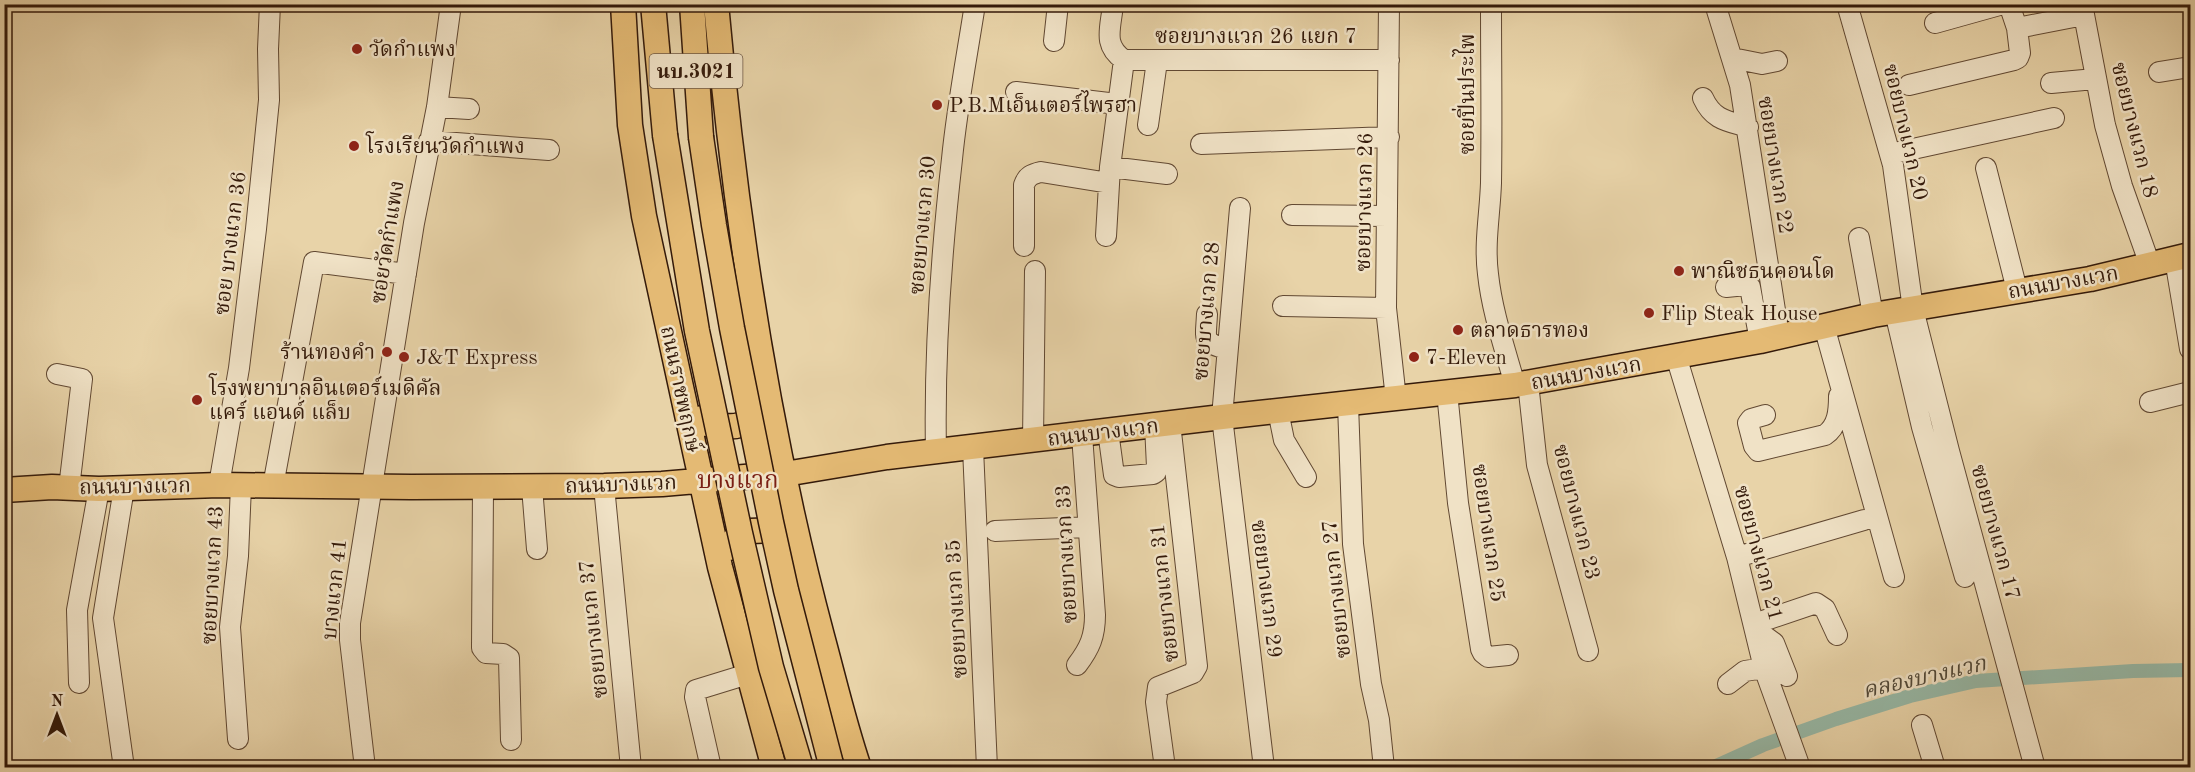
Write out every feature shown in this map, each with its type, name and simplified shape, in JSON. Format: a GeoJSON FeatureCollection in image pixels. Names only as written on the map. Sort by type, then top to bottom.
{"type":"FeatureCollection","features":[{"type":"Feature","properties":{"kind":"main road","name":"ถนนราชพฤกษ์"},"geometry":{"type":"LineString","coordinates":[[623,4],[630,125],[644,216],[720,567],[774,768]]}},
{"type":"Feature","properties":{"kind":"main road","name":"ถนนราชพฤกษ์"},"geometry":{"type":"LineString","coordinates":[[653,4],[665,135],[697,331],[771,667],[801,768]]}},
{"type":"Feature","properties":{"kind":"main road","name":"นบ.3021"},"geometry":{"type":"LineString","coordinates":[[692,4],[701,137],[732,328],[786,590],[832,768]]}},
{"type":"Feature","properties":{"kind":"main road","name":"นบ.3021"},"geometry":{"type":"LineString","coordinates":[[716,4],[736,187],[782,474],[798,546],[859,768]]}},
{"type":"Feature","properties":{"kind":"main road","name":"ถนนบางแวก"},"geometry":{"type":"LineString","coordinates":[[4,490],[230,485],[604,486],[782,474],[887,457],[1521,384],[1676,356],[1894,312],[2090,279],[2183,257]]}},
{"type":"Feature","properties":{"kind":"main road"},"geometry":{"type":"LineString","coordinates":[[672,345],[701,417],[707,424],[726,427],[741,425],[753,416],[757,398],[758,332]]}},
{"type":"Feature","properties":{"kind":"main road"},"geometry":{"type":"LineString","coordinates":[[720,567],[731,542],[737,536],[750,531],[774,530],[798,546]]}},
{"type":"Feature","properties":{"kind":"street","name":"ซอย บางแวก 36"},"geometry":{"type":"LineString","coordinates":[[230,485],[239,368],[268,123],[270,4]]}},
{"type":"Feature","properties":{"kind":"street","name":"ซอยวัดกำแพง"},"geometry":{"type":"LineString","coordinates":[[372,487],[406,274],[436,107],[451,4]]}},
{"type":"Feature","properties":{"kind":"street","name":"ซอยบางแวก 30"},"geometry":{"type":"LineString","coordinates":[[936,452],[936,362],[944,247],[952,157],[975,4]]}},
{"type":"Feature","properties":{"kind":"street"},"geometry":{"type":"LineString","coordinates":[[1054,41],[1058,4]]}},
{"type":"Feature","properties":{"kind":"street"},"geometry":{"type":"LineString","coordinates":[[1106,236],[1109,175],[1124,60],[1114,53],[1110,46],[1113,4]]}},
{"type":"Feature","properties":{"kind":"street","name":"ซอยบางแวก 26"},"geometry":{"type":"LineString","coordinates":[[1389,4],[1386,308],[1396,399]]}},
{"type":"Feature","properties":{"kind":"street","name":"ซอยปิ่นประไพ"},"geometry":{"type":"LineString","coordinates":[[1491,4],[1491,183],[1485,239],[1494,307],[1521,384]]}},
{"type":"Feature","properties":{"kind":"street","name":"ซอยบางแวก 22"},"geometry":{"type":"LineString","coordinates":[[1715,4],[1740,85],[1748,127],[1768,270],[1769,338]]}},
{"type":"Feature","properties":{"kind":"street","name":"ซอยบางแวก 20"},"geometry":{"type":"LineString","coordinates":[[1847,4],[1890,154],[1894,312]]}},
{"type":"Feature","properties":{"kind":"street"},"geometry":{"type":"LineString","coordinates":[[1935,23],[2003,4]]}},
{"type":"Feature","properties":{"kind":"street"},"geometry":{"type":"LineString","coordinates":[[1909,85],[2018,58],[2020,53],[2017,28],[2009,4]]}},
{"type":"Feature","properties":{"kind":"street"},"geometry":{"type":"LineString","coordinates":[[2017,28],[2083,10]]}},
{"type":"Feature","properties":{"kind":"street","name":"ซอยบางแวก 18"},"geometry":{"type":"LineString","coordinates":[[2083,10],[2103,116],[2122,186],[2150,266]]}},
{"type":"Feature","properties":{"kind":"street"},"geometry":{"type":"LineString","coordinates":[[1732,58],[1762,64],[1777,61]]}},
{"type":"Feature","properties":{"kind":"street","name":"ซอยบางแวก 26 แยก 7"},"geometry":{"type":"LineString","coordinates":[[1124,60],[1389,60]]}},
{"type":"Feature","properties":{"kind":"street"},"geometry":{"type":"LineString","coordinates":[[1148,125],[1157,61]]}},
{"type":"Feature","properties":{"kind":"street"},"geometry":{"type":"LineString","coordinates":[[2159,72],[2190,67]]}},
{"type":"Feature","properties":{"kind":"street"},"geometry":{"type":"LineString","coordinates":[[2051,83],[2095,79]]}},
{"type":"Feature","properties":{"kind":"street"},"geometry":{"type":"LineString","coordinates":[[1016,92],[1117,104]]}},
{"type":"Feature","properties":{"kind":"street"},"geometry":{"type":"LineString","coordinates":[[1703,98],[1708,110],[1714,115],[1748,127]]}},
{"type":"Feature","properties":{"kind":"street"},"geometry":{"type":"LineString","coordinates":[[436,107],[469,109]]}},
{"type":"Feature","properties":{"kind":"street"},"geometry":{"type":"LineString","coordinates":[[1890,154],[2054,118]]}},
{"type":"Feature","properties":{"kind":"street"},"geometry":{"type":"LineString","coordinates":[[1201,144],[1389,137]]}},
{"type":"Feature","properties":{"kind":"street"},"geometry":{"type":"LineString","coordinates":[[429,141],[549,150]]}},
{"type":"Feature","properties":{"kind":"street"},"geometry":{"type":"LineString","coordinates":[[1986,168],[2017,290]]}},
{"type":"Feature","properties":{"kind":"street"},"geometry":{"type":"LineString","coordinates":[[1024,246],[1024,185],[1030,175],[1041,172],[1109,175],[1167,174]]}},
{"type":"Feature","properties":{"kind":"street","name":"ซอยบางแวก 28"},"geometry":{"type":"LineString","coordinates":[[1222,417],[1240,208]]}},
{"type":"Feature","properties":{"kind":"street"},"geometry":{"type":"LineString","coordinates":[[1292,215],[1387,216]]}},
{"type":"Feature","properties":{"kind":"street"},"geometry":{"type":"LineString","coordinates":[[1860,238],[1894,312],[1965,577]]}},
{"type":"Feature","properties":{"kind":"street"},"geometry":{"type":"LineString","coordinates":[[2183,257],[2190,349]]}},
{"type":"Feature","properties":{"kind":"street"},"geometry":{"type":"LineString","coordinates":[[273,486],[314,262],[406,274]]}},
{"type":"Feature","properties":{"kind":"street"},"geometry":{"type":"LineString","coordinates":[[1033,441],[1035,271]]}},
{"type":"Feature","properties":{"kind":"street"},"geometry":{"type":"LineString","coordinates":[[1726,287],[1746,285],[1750,287],[1769,338]]}},
{"type":"Feature","properties":{"kind":"street"},"geometry":{"type":"LineString","coordinates":[[1283,306],[1386,308]]}},
{"type":"Feature","properties":{"kind":"street","name":"ซอยบางแวก 17"},"geometry":{"type":"LineString","coordinates":[[1894,312],[2006,662],[2036,768]]}},
{"type":"Feature","properties":{"kind":"street"},"geometry":{"type":"LineString","coordinates":[[1208,314],[1207,340],[1210,344],[1227,349]]}},
{"type":"Feature","properties":{"kind":"street"},"geometry":{"type":"LineString","coordinates":[[1824,326],[1894,577]]}},
{"type":"Feature","properties":{"kind":"street","name":"ซอยบางแวก 21"},"geometry":{"type":"LineString","coordinates":[[1676,356],[1737,557],[1764,668],[1798,762]]}},
{"type":"Feature","properties":{"kind":"street"},"geometry":{"type":"LineString","coordinates":[[57,374],[82,379],[69,488]]}},
{"type":"Feature","properties":{"kind":"street","name":"ซอยบางแวก 23"},"geometry":{"type":"LineString","coordinates":[[1521,384],[1537,465],[1588,651]]}},
{"type":"Feature","properties":{"kind":"street"},"geometry":{"type":"LineString","coordinates":[[1765,415],[1751,419],[1748,423],[1754,446],[1758,451],[1825,435],[1831,431],[1837,420],[1839,384]]}},
{"type":"Feature","properties":{"kind":"street","name":"ซอยบางแวก 25"},"geometry":{"type":"LineString","coordinates":[[1447,392],[1458,503],[1481,649],[1488,657],[1508,655]]}},
{"type":"Feature","properties":{"kind":"street"},"geometry":{"type":"LineString","coordinates":[[2150,402],[2190,392]]}},
{"type":"Feature","properties":{"kind":"street","name":"ซอยบางแวก 27"},"geometry":{"type":"LineString","coordinates":[[1348,404],[1353,544],[1384,768]]}},
{"type":"Feature","properties":{"kind":"street"},"geometry":{"type":"LineString","coordinates":[[1278,411],[1284,440],[1306,477]]}},
{"type":"Feature","properties":{"kind":"street","name":"ซอยบางแวก 29"},"geometry":{"type":"LineString","coordinates":[[1222,417],[1264,768]]}},
{"type":"Feature","properties":{"kind":"street"},"geometry":{"type":"LineString","coordinates":[[1108,431],[1114,475],[1119,477],[1153,474],[1156,472],[1163,424]]}},
{"type":"Feature","properties":{"kind":"street","name":"ซอยบางแวก 31"},"geometry":{"type":"LineString","coordinates":[[1163,424],[1197,666],[1193,673],[1158,687],[1156,702],[1165,768]]}},
{"type":"Feature","properties":{"kind":"street","name":"ซอยบางแวก 33"},"geometry":{"type":"LineString","coordinates":[[1077,665],[1090,648],[1095,628],[1082,435]]}},
{"type":"Feature","properties":{"kind":"street","name":"ซอยบางแวก 35"},"geometry":{"type":"LineString","coordinates":[[973,448],[987,768]]}},
{"type":"Feature","properties":{"kind":"street","name":"ซอยบางแวก 43"},"geometry":{"type":"LineString","coordinates":[[230,485],[238,556],[230,627],[238,739]]}},
{"type":"Feature","properties":{"kind":"street","name":"ซอยบางแวก 37"},"geometry":{"type":"LineString","coordinates":[[604,486],[631,768]]}},
{"type":"Feature","properties":{"kind":"street","name":"บางแวก 41"},"geometry":{"type":"LineString","coordinates":[[365,768],[350,623],[372,487]]}},
{"type":"Feature","properties":{"kind":"street"},"geometry":{"type":"LineString","coordinates":[[483,487],[482,648],[486,653],[503,654],[509,658],[511,740]]}},
{"type":"Feature","properties":{"kind":"street"},"geometry":{"type":"LineString","coordinates":[[532,487],[537,549]]}},
{"type":"Feature","properties":{"kind":"street"},"geometry":{"type":"LineString","coordinates":[[124,488],[103,618],[124,768]]}},
{"type":"Feature","properties":{"kind":"street"},"geometry":{"type":"LineString","coordinates":[[79,683],[77,610],[99,489]]}},
{"type":"Feature","properties":{"kind":"street"},"geometry":{"type":"LineString","coordinates":[[1737,557],[1863,520]]}},
{"type":"Feature","properties":{"kind":"street"},"geometry":{"type":"LineString","coordinates":[[995,531],[1088,527]]}},
{"type":"Feature","properties":{"kind":"street"},"geometry":{"type":"LineString","coordinates":[[1755,631],[1816,603],[1825,609],[1837,635]]}},
{"type":"Feature","properties":{"kind":"street"},"geometry":{"type":"LineString","coordinates":[[1755,631],[1774,643],[1787,676]]}},
{"type":"Feature","properties":{"kind":"street"},"geometry":{"type":"LineString","coordinates":[[1728,684],[1744,671],[1764,668]]}},
{"type":"Feature","properties":{"kind":"street"},"geometry":{"type":"LineString","coordinates":[[711,768],[695,697],[696,690],[748,674]]}},
{"type":"Feature","properties":{"kind":"street"},"geometry":{"type":"LineString","coordinates":[[1922,725],[1935,768]]}},
{"type":"Feature","properties":{"kind":"waterway","name":"คลองบางแวก"},"geometry":{"type":"LineString","coordinates":[[1712,768],[1763,745],[1836,719],[1910,696],[1976,681],[2133,671],[2190,670]]}},
{"type":"Feature","properties":{"kind":"place","name":"วัดกำแพง"},"geometry":{"type":"Point","coordinates":[357,49]}},
{"type":"Feature","properties":{"kind":"place","name":"P.B.Mเอ็นเตอร์ไพรฮา"},"geometry":{"type":"Point","coordinates":[937,105]}},
{"type":"Feature","properties":{"kind":"place","name":"โรงเรียนวัดกำแพง"},"geometry":{"type":"Point","coordinates":[354,146]}},
{"type":"Feature","properties":{"kind":"place","name":"พาณิชธนคอนโด"},"geometry":{"type":"Point","coordinates":[1679,271]}},
{"type":"Feature","properties":{"kind":"place","name":"Flip Steak House"},"geometry":{"type":"Point","coordinates":[1649,313]}},
{"type":"Feature","properties":{"kind":"place","name":"ตลาดธารทอง"},"geometry":{"type":"Point","coordinates":[1458,330]}},
{"type":"Feature","properties":{"kind":"place","name":"ร้านทองคำ"},"geometry":{"type":"Point","coordinates":[387,352]}},
{"type":"Feature","properties":{"kind":"place","name":"J&T Express"},"geometry":{"type":"Point","coordinates":[404,357]}},
{"type":"Feature","properties":{"kind":"place","name":"7-Eleven"},"geometry":{"type":"Point","coordinates":[1414,357]}},
{"type":"Feature","properties":{"kind":"place","name":"โรงพยาบาลอินเตอร์เมดิคัล แคร์ แอนด์ แล็บ"},"geometry":{"type":"Point","coordinates":[197,400]}},
{"type":"Feature","properties":{"kind":"district","name":"บางแวก"},"geometry":{"type":"Point","coordinates":[738,480]}}]}
